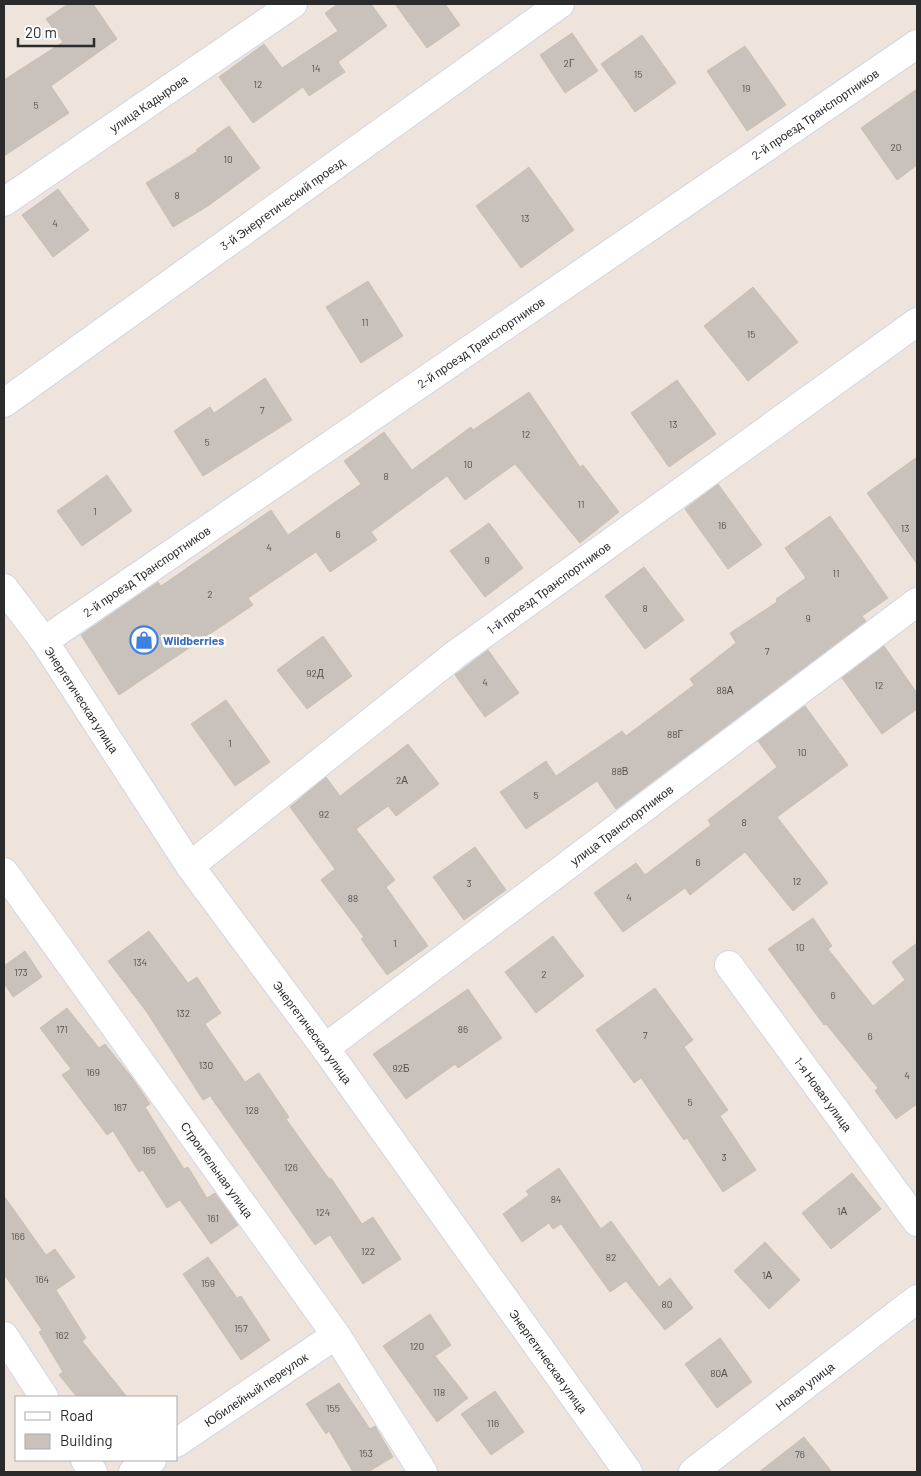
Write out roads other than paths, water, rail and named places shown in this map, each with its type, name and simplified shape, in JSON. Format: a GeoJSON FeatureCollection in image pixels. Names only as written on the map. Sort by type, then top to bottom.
{"type":"FeatureCollection","features":[{"type":"Feature","properties":{"kind":"street","name":"улица Кадырова"},"geometry":{"type":"LineString","coordinates":[[4,202],[293,4]]}},
{"type":"Feature","properties":{"kind":"street","name":"3-й Энергетический проезд"},"geometry":{"type":"LineString","coordinates":[[4,403],[560,4]]}},
{"type":"Feature","properties":{"kind":"street","name":"2-й проезд Транспортников"},"geometry":{"type":"LineString","coordinates":[[44,640],[917,44]]}},
{"type":"Feature","properties":{"kind":"street","name":"1-й проезд Транспортников"},"geometry":{"type":"LineString","coordinates":[[190,866],[456,654],[917,322]]}},
{"type":"Feature","properties":{"kind":"street","name":"Энергетическая улица"},"geometry":{"type":"LineString","coordinates":[[4,588],[44,640],[190,866],[325,1048],[628,1472]]}},
{"type":"Feature","properties":{"kind":"street","name":"улица Транспортников"},"geometry":{"type":"LineString","coordinates":[[325,1048],[917,602]]}},
{"type":"Feature","properties":{"kind":"street","name":"Строительная улица"},"geometry":{"type":"LineString","coordinates":[[4,872],[336,1335],[424,1472]]}},
{"type":"Feature","properties":{"kind":"street","name":"1-я Новая улица"},"geometry":{"type":"LineString","coordinates":[[730,965],[917,1222]]}},
{"type":"Feature","properties":{"kind":"street","name":"Новая улица"},"geometry":{"type":"LineString","coordinates":[[694,1472],[917,1299]]}},
{"type":"Feature","properties":{"kind":"street","name":"Юбилейный переулок"},"geometry":{"type":"LineString","coordinates":[[178,1442],[336,1335]]}},
{"type":"Feature","properties":{"kind":"street"},"geometry":{"type":"LineString","coordinates":[[4,1336],[43,1396]]}},
{"type":"Feature","properties":{"kind":"street"},"geometry":{"type":"LineString","coordinates":[[86,1461],[93,1472]]}},
{"type":"Feature","properties":{"kind":"street"},"geometry":{"type":"LineString","coordinates":[[133,1472],[150,1461]]}},
{"type":"Feature","properties":{"kind":"place","name":"Wildberries"},"geometry":{"type":"Point","coordinates":[144,640]}}]}
